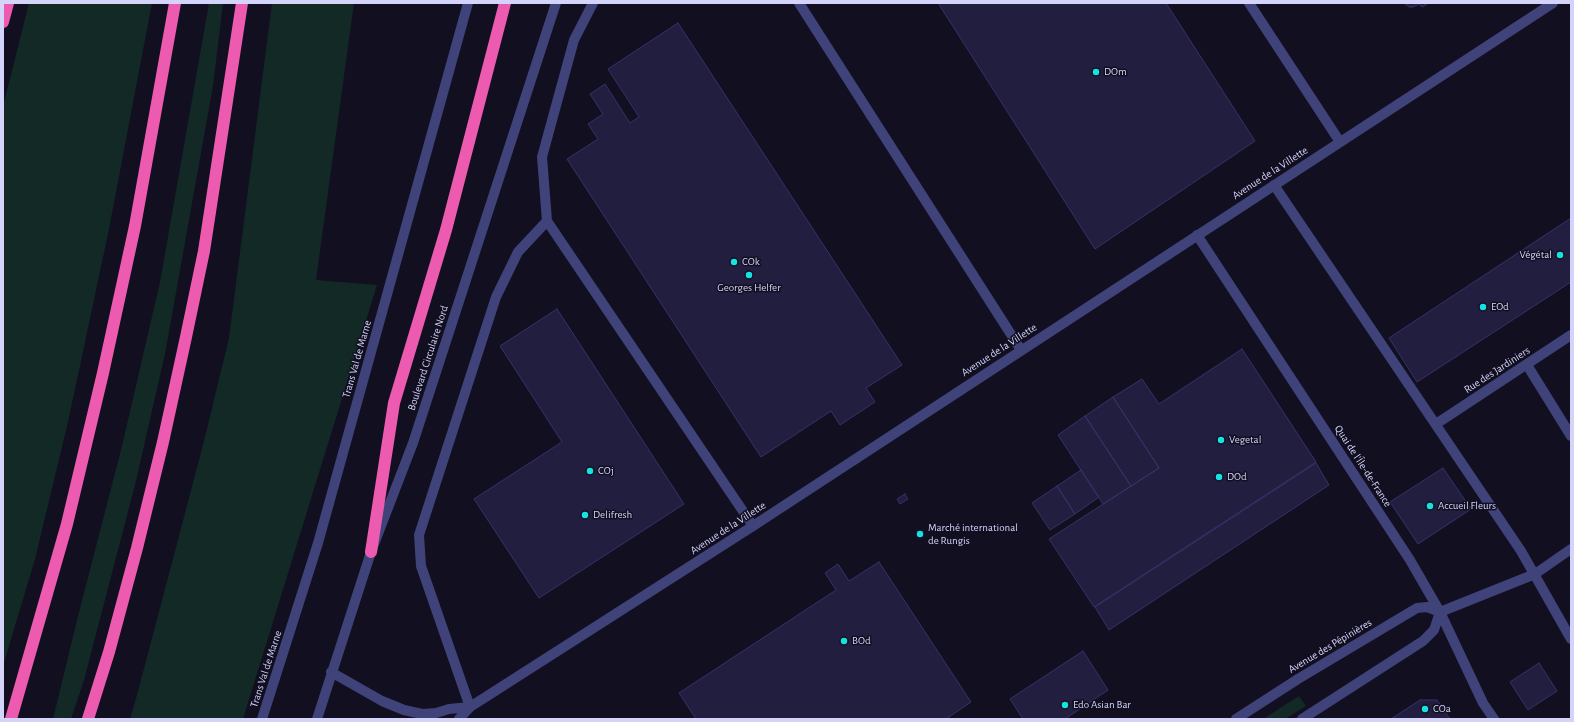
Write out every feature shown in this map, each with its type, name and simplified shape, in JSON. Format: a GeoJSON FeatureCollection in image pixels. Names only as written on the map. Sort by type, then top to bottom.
{"type":"FeatureCollection","features":[{"type":"Feature","properties":{"kind":"highway"},"geometry":{"type":"LineString","coordinates":[[3,22],[8,3]]}},
{"type":"Feature","properties":{"kind":"highway"},"geometry":{"type":"LineString","coordinates":[[11,719],[67,524],[103,373],[135,226],[175,3]]}},
{"type":"Feature","properties":{"kind":"highway"},"geometry":{"type":"LineString","coordinates":[[88,719],[109,652],[137,548],[181,360],[204,251],[242,3]]}},
{"type":"Feature","properties":{"kind":"highway"},"geometry":{"type":"LineString","coordinates":[[371,552],[394,403],[446,230],[505,3]]}},
{"type":"Feature","properties":{"kind":"street","name":"Trans Val de Marne"},"geometry":{"type":"LineString","coordinates":[[262,719],[318,543],[468,3]]}},
{"type":"Feature","properties":{"kind":"street"},"geometry":{"type":"LineString","coordinates":[[593,3],[574,40],[542,157],[547,221],[753,526]]}},
{"type":"Feature","properties":{"kind":"street"},"geometry":{"type":"LineString","coordinates":[[799,3],[1021,350]]}},
{"type":"Feature","properties":{"kind":"street"},"geometry":{"type":"LineString","coordinates":[[1249,3],[1340,142]]}},
{"type":"Feature","properties":{"kind":"street","name":"Avenue de la Villette"},"geometry":{"type":"LineString","coordinates":[[459,719],[470,707],[753,526],[1553,3]]}},
{"type":"Feature","properties":{"kind":"street","name":"Boulevard Circulaire Nord"},"geometry":{"type":"LineString","coordinates":[[317,719],[371,552],[413,443],[554,5]]}},
{"type":"Feature","properties":{"kind":"street"},"geometry":{"type":"LineString","coordinates":[[1274,185],[1521,551],[1571,639]]}},
{"type":"Feature","properties":{"kind":"street"},"geometry":{"type":"LineString","coordinates":[[331,672],[382,700],[404,710],[422,714],[470,707],[421,566],[419,536],[496,298],[518,252],[547,221]]}},
{"type":"Feature","properties":{"kind":"street","name":"Quai de l'Île-de-France"},"geometry":{"type":"LineString","coordinates":[[1197,235],[1392,532],[1440,612],[1483,703],[1494,719]]}},
{"type":"Feature","properties":{"kind":"street","name":"Rue des Jardiniers"},"geometry":{"type":"LineString","coordinates":[[1436,424],[1571,335]]}},
{"type":"Feature","properties":{"kind":"street"},"geometry":{"type":"LineString","coordinates":[[1526,365],[1571,436]]}},
{"type":"Feature","properties":{"kind":"street"},"geometry":{"type":"LineString","coordinates":[[1302,719],[1423,641],[1434,630],[1440,612],[1535,574],[1571,549]]}},
{"type":"Feature","properties":{"kind":"street","name":"Avenue des Pépinières"},"geometry":{"type":"LineString","coordinates":[[1236,719],[1298,678],[1417,608],[1427,607],[1440,612]]}},
{"type":"Feature","properties":{"kind":"green space"},"geometry":{"type":"Polygon","coordinates":[[[29,3],[152,3],[109,229],[68,422],[35,559],[3,666],[3,106],[29,3]]]}},
{"type":"Feature","properties":{"kind":"green space"},"geometry":{"type":"Polygon","coordinates":[[[209,3],[223,3],[213,86],[165,354],[135,485],[84,680],[71,719],[53,719],[122,446],[160,282],[209,3]]]}},
{"type":"Feature","properties":{"kind":"green space"},"geometry":{"type":"Polygon","coordinates":[[[272,3],[354,3],[316,280],[377,285],[243,719],[130,719],[204,441],[229,338],[272,3]]]}},
{"type":"Feature","properties":{"kind":"green space"},"geometry":{"type":"Polygon","coordinates":[[[1299,696],[1306,706],[1285,719],[1263,719],[1299,696]]]}},
{"type":"Feature","properties":{"kind":"building","name":"DOm"},"geometry":{"type":"Polygon","coordinates":[[[938,3],[1166,3],[1255,141],[1095,249],[938,3]]]}},
{"type":"Feature","properties":{"kind":"building"},"geometry":{"type":"Polygon","coordinates":[[[1404,3],[1429,3],[1422,7],[1419,4],[1409,7],[1404,3]]]}},
{"type":"Feature","properties":{"kind":"building","name":"COk"},"geometry":{"type":"Polygon","coordinates":[[[678,23],[902,365],[866,388],[875,402],[840,425],[831,411],[761,457],[567,159],[598,139],[588,124],[603,114],[590,94],[605,84],[630,123],[639,117],[608,69],[678,23]]]}},
{"type":"Feature","properties":{"kind":"building","name":"EOd"},"geometry":{"type":"Polygon","coordinates":[[[1571,218],[1571,282],[1417,382],[1389,338],[1571,218]]]}},
{"type":"Feature","properties":{"kind":"building","name":"COj"},"geometry":{"type":"Polygon","coordinates":[[[557,309],[684,504],[539,598],[474,499],[562,442],[500,346],[557,309]]]}},
{"type":"Feature","properties":{"kind":"building","name":"DOd"},"geometry":{"type":"Polygon","coordinates":[[[1242,349],[1316,462],[1094,607],[1049,539],[1159,468],[1113,397],[1142,379],[1159,404],[1242,349]]]}},
{"type":"Feature","properties":{"kind":"building"},"geometry":{"type":"Polygon","coordinates":[[[1113,397],[1159,468],[1131,486],[1085,416],[1113,397]]]}},
{"type":"Feature","properties":{"kind":"building"},"geometry":{"type":"Polygon","coordinates":[[[1085,416],[1131,486],[1103,504],[1058,435],[1085,416]]]}},
{"type":"Feature","properties":{"kind":"building"},"geometry":{"type":"Polygon","coordinates":[[[1316,463],[1329,485],[1109,630],[1095,607],[1316,463]]]}},
{"type":"Feature","properties":{"kind":"building","name":"Accueil Fleurs"},"geometry":{"type":"Polygon","coordinates":[[[1443,468],[1471,509],[1418,544],[1390,502],[1443,468]]]}},
{"type":"Feature","properties":{"kind":"building"},"geometry":{"type":"Polygon","coordinates":[[[1081,470],[1099,497],[1075,514],[1057,486],[1081,470]]]}},
{"type":"Feature","properties":{"kind":"building"},"geometry":{"type":"Polygon","coordinates":[[[1057,486],[1075,514],[1050,530],[1032,503],[1057,486]]]}},
{"type":"Feature","properties":{"kind":"building"},"geometry":{"type":"Polygon","coordinates":[[[905,494],[908,499],[900,504],[897,499],[905,494]]]}},
{"type":"Feature","properties":{"kind":"building","name":"BOd"},"geometry":{"type":"Polygon","coordinates":[[[879,562],[971,702],[946,719],[696,719],[679,693],[836,590],[825,573],[838,564],[849,581],[879,562]]]}},
{"type":"Feature","properties":{"kind":"building"},"geometry":{"type":"Polygon","coordinates":[[[1083,651],[1108,690],[1065,719],[1023,719],[1010,699],[1083,651]]]}},
{"type":"Feature","properties":{"kind":"building"},"geometry":{"type":"Polygon","coordinates":[[[1539,663],[1557,691],[1528,710],[1510,682],[1539,663]]]}},
{"type":"Feature","properties":{"kind":"building","name":"COa"},"geometry":{"type":"Polygon","coordinates":[[[1420,700],[1437,700],[1450,719],[1391,719],[1420,700]]]}},
{"type":"Feature","properties":{"kind":"place","name":"DOm"},"geometry":{"type":"Point","coordinates":[1096,72]}},
{"type":"Feature","properties":{"kind":"place","name":"Végétal"},"geometry":{"type":"Point","coordinates":[1560,255]}},
{"type":"Feature","properties":{"kind":"place","name":"COk"},"geometry":{"type":"Point","coordinates":[734,262]}},
{"type":"Feature","properties":{"kind":"place","name":"Georges Helfer"},"geometry":{"type":"Point","coordinates":[749,275]}},
{"type":"Feature","properties":{"kind":"place","name":"EOd"},"geometry":{"type":"Point","coordinates":[1483,307]}},
{"type":"Feature","properties":{"kind":"place","name":"Vegetal"},"geometry":{"type":"Point","coordinates":[1221,440]}},
{"type":"Feature","properties":{"kind":"place","name":"COj"},"geometry":{"type":"Point","coordinates":[590,471]}},
{"type":"Feature","properties":{"kind":"place","name":"DOd"},"geometry":{"type":"Point","coordinates":[1219,477]}},
{"type":"Feature","properties":{"kind":"place","name":"Accueil Fleurs"},"geometry":{"type":"Point","coordinates":[1430,506]}},
{"type":"Feature","properties":{"kind":"place","name":"Delifresh"},"geometry":{"type":"Point","coordinates":[585,515]}},
{"type":"Feature","properties":{"kind":"place","name":"Marché international de Rungis"},"geometry":{"type":"Point","coordinates":[920,534]}},
{"type":"Feature","properties":{"kind":"place","name":"BOd"},"geometry":{"type":"Point","coordinates":[844,641]}},
{"type":"Feature","properties":{"kind":"place","name":"Edo Asian Bar"},"geometry":{"type":"Point","coordinates":[1065,705]}},
{"type":"Feature","properties":{"kind":"place","name":"COa"},"geometry":{"type":"Point","coordinates":[1425,709]}}]}
